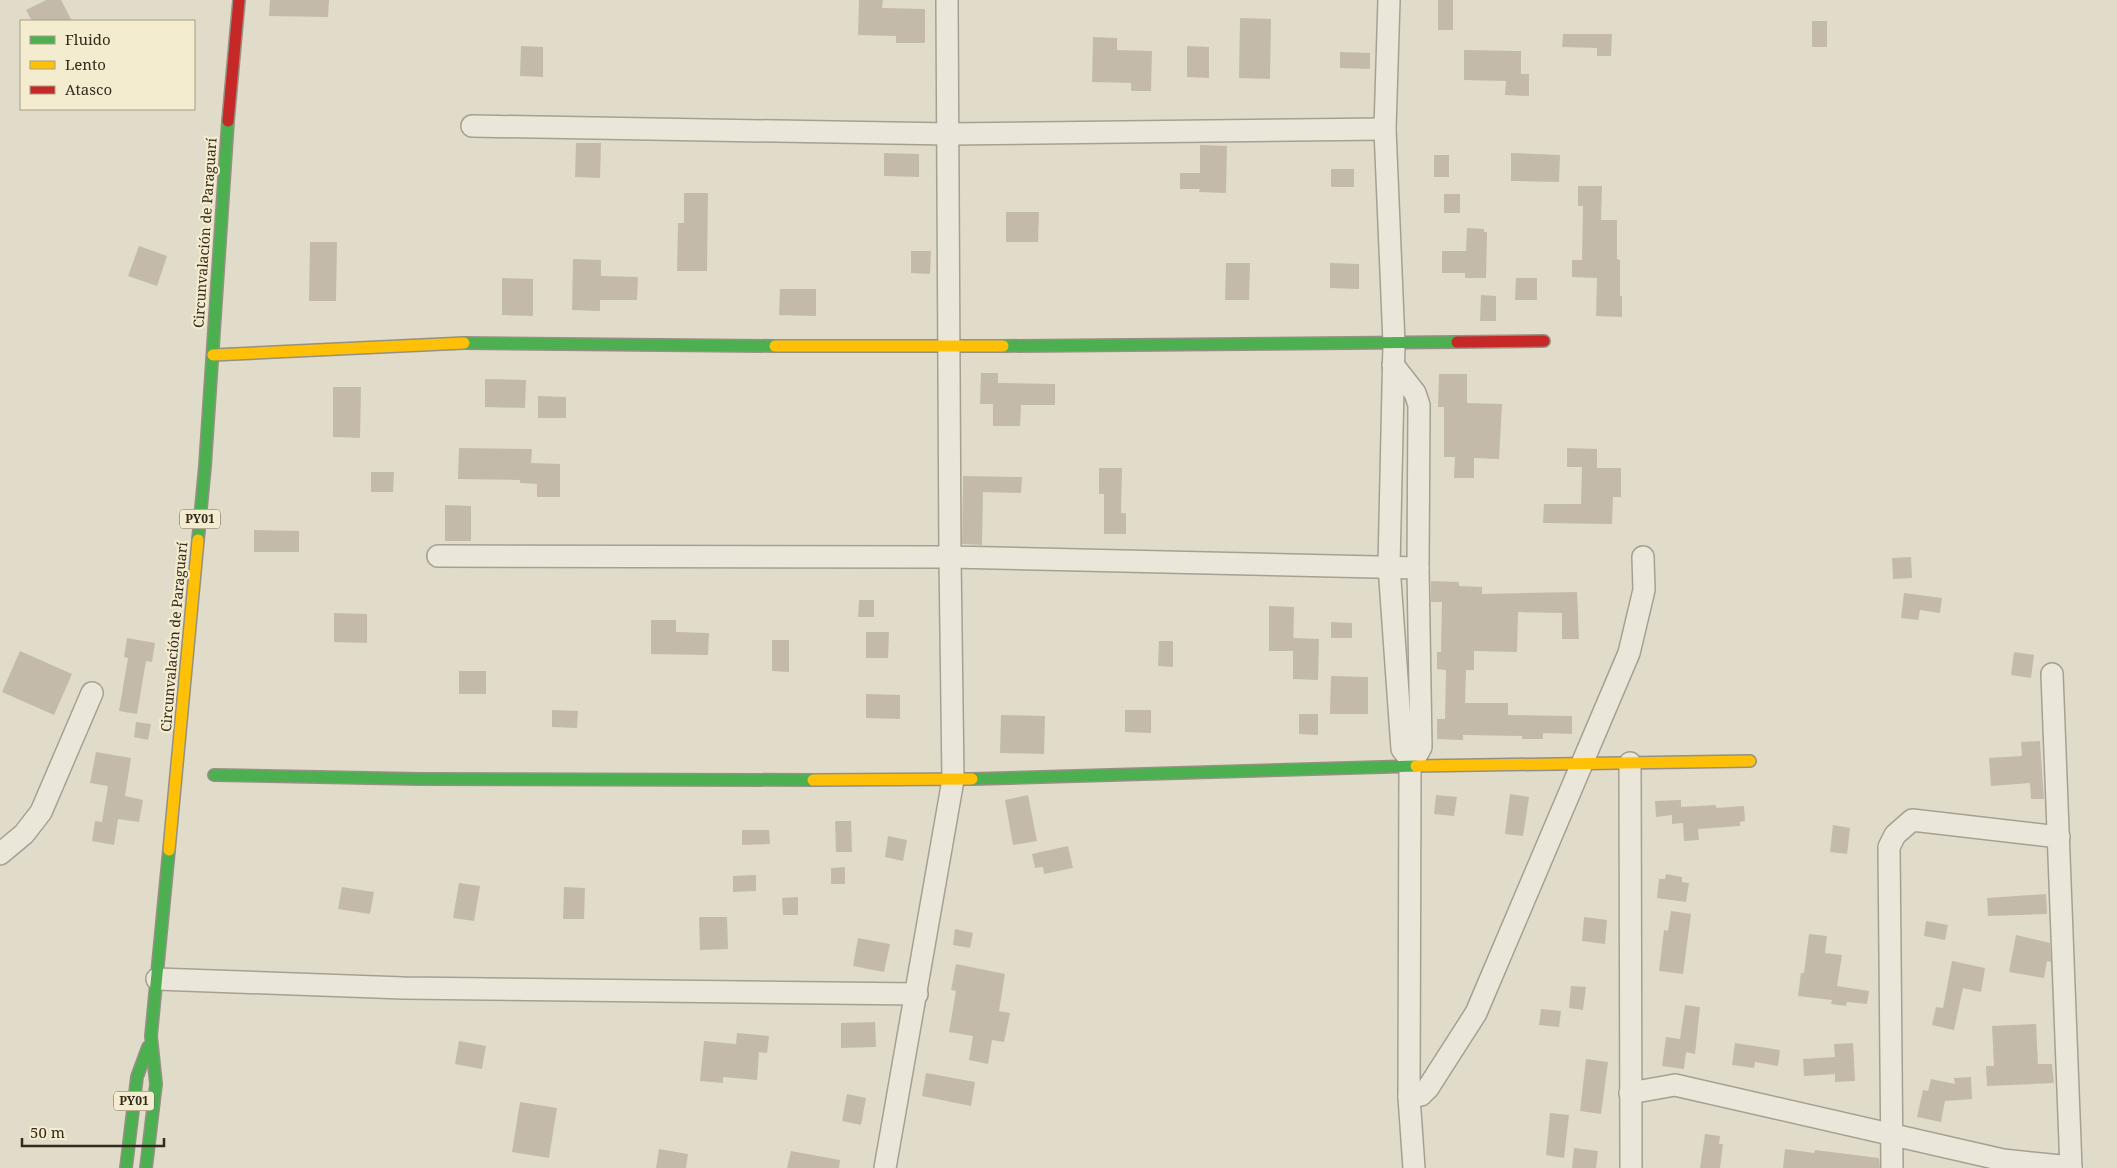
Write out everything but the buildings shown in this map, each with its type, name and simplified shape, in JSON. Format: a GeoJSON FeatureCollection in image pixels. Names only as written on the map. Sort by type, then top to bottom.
{"type":"FeatureCollection","features":[{"type":"Feature","properties":{"kind":"main road","name":"Circunvalación de Paraguarí"},"geometry":{"type":"LineString","coordinates":[[146,1168],[156,1084],[152,1036],[206,466],[228,119],[239,0]]}},
{"type":"Feature","properties":{"kind":"main road"},"geometry":{"type":"LineString","coordinates":[[212,355],[456,343],[949,347],[1544,341]]}},
{"type":"Feature","properties":{"kind":"main road"},"geometry":{"type":"LineString","coordinates":[[214,775],[420,779],[953,780],[1411,763],[1582,764],[1750,761]]}},
{"type":"Feature","properties":{"kind":"main road","name":"Circunvalación de Paraguarí"},"geometry":{"type":"LineString","coordinates":[[126,1168],[138,1076],[152,1036]]}},
{"type":"Feature","properties":{"kind":"street"},"geometry":{"type":"LineString","coordinates":[[885,1168],[953,780],[950,556],[950,134],[948,0]]}},
{"type":"Feature","properties":{"kind":"street"},"geometry":{"type":"LineString","coordinates":[[1389,0],[1385,129],[1394,343],[1389,566],[1402,749],[1411,763],[1409,1098],[1414,1168]]}},
{"type":"Feature","properties":{"kind":"street"},"geometry":{"type":"LineString","coordinates":[[472,126],[950,134],[1385,129]]}},
{"type":"Feature","properties":{"kind":"street"},"geometry":{"type":"LineString","coordinates":[[1393,365],[1415,393],[1419,405],[1418,568],[1421,747],[1411,763]]}},
{"type":"Feature","properties":{"kind":"street"},"geometry":{"type":"LineString","coordinates":[[438,556],[950,556],[1418,568]]}},
{"type":"Feature","properties":{"kind":"street"},"geometry":{"type":"LineString","coordinates":[[1409,1098],[1421,1095],[1428,1088],[1476,1013],[1629,653],[1644,590],[1643,557]]}},
{"type":"Feature","properties":{"kind":"street"},"geometry":{"type":"LineString","coordinates":[[1630,1093],[1675,1085],[2003,1160],[2071,1168],[2052,674]]}},
{"type":"Feature","properties":{"kind":"street"},"geometry":{"type":"LineString","coordinates":[[0,854],[24,834],[41,812],[92,693]]}},
{"type":"Feature","properties":{"kind":"street"},"geometry":{"type":"LineString","coordinates":[[1630,763],[1631,1168]]}},
{"type":"Feature","properties":{"kind":"street"},"geometry":{"type":"LineString","coordinates":[[1892,1168],[1888,847],[1895,835],[1912,820],[2058,838]]}},
{"type":"Feature","properties":{"kind":"street"},"geometry":{"type":"LineString","coordinates":[[157,979],[403,988],[917,994]]}},
{"type":"Feature","properties":{"kind":"traffic: fast"},"geometry":{"type":"LineString","coordinates":[[198,540],[205,466],[228,121]]}},
{"type":"Feature","properties":{"kind":"traffic: fast"},"geometry":{"type":"LineString","coordinates":[[1003,346],[1457,342]]}},
{"type":"Feature","properties":{"kind":"traffic: fast"},"geometry":{"type":"LineString","coordinates":[[464,343],[775,346]]}},
{"type":"Feature","properties":{"kind":"traffic: fast"},"geometry":{"type":"LineString","coordinates":[[972,779],[1416,766]]}},
{"type":"Feature","properties":{"kind":"traffic: fast"},"geometry":{"type":"LineString","coordinates":[[214,775],[420,779],[813,780]]}},
{"type":"Feature","properties":{"kind":"traffic: fast"},"geometry":{"type":"LineString","coordinates":[[146,1168],[156,1084],[151,1036],[169,850]]}},
{"type":"Feature","properties":{"kind":"traffic: fast"},"geometry":{"type":"LineString","coordinates":[[126,1168],[137,1077],[148,1047]]}},
{"type":"Feature","properties":{"kind":"traffic: slow"},"geometry":{"type":"LineString","coordinates":[[213,355],[464,343]]}},
{"type":"Feature","properties":{"kind":"traffic: slow"},"geometry":{"type":"LineString","coordinates":[[775,346],[1003,346]]}},
{"type":"Feature","properties":{"kind":"traffic: slow"},"geometry":{"type":"LineString","coordinates":[[169,850],[198,540]]}},
{"type":"Feature","properties":{"kind":"traffic: slow"},"geometry":{"type":"LineString","coordinates":[[1416,766],[1750,761]]}},
{"type":"Feature","properties":{"kind":"traffic: slow"},"geometry":{"type":"LineString","coordinates":[[813,780],[972,779]]}},
{"type":"Feature","properties":{"kind":"traffic: jam"},"geometry":{"type":"LineString","coordinates":[[228,121],[239,0]]}},
{"type":"Feature","properties":{"kind":"traffic: jam"},"geometry":{"type":"LineString","coordinates":[[1457,342],[1544,341]]}}]}
